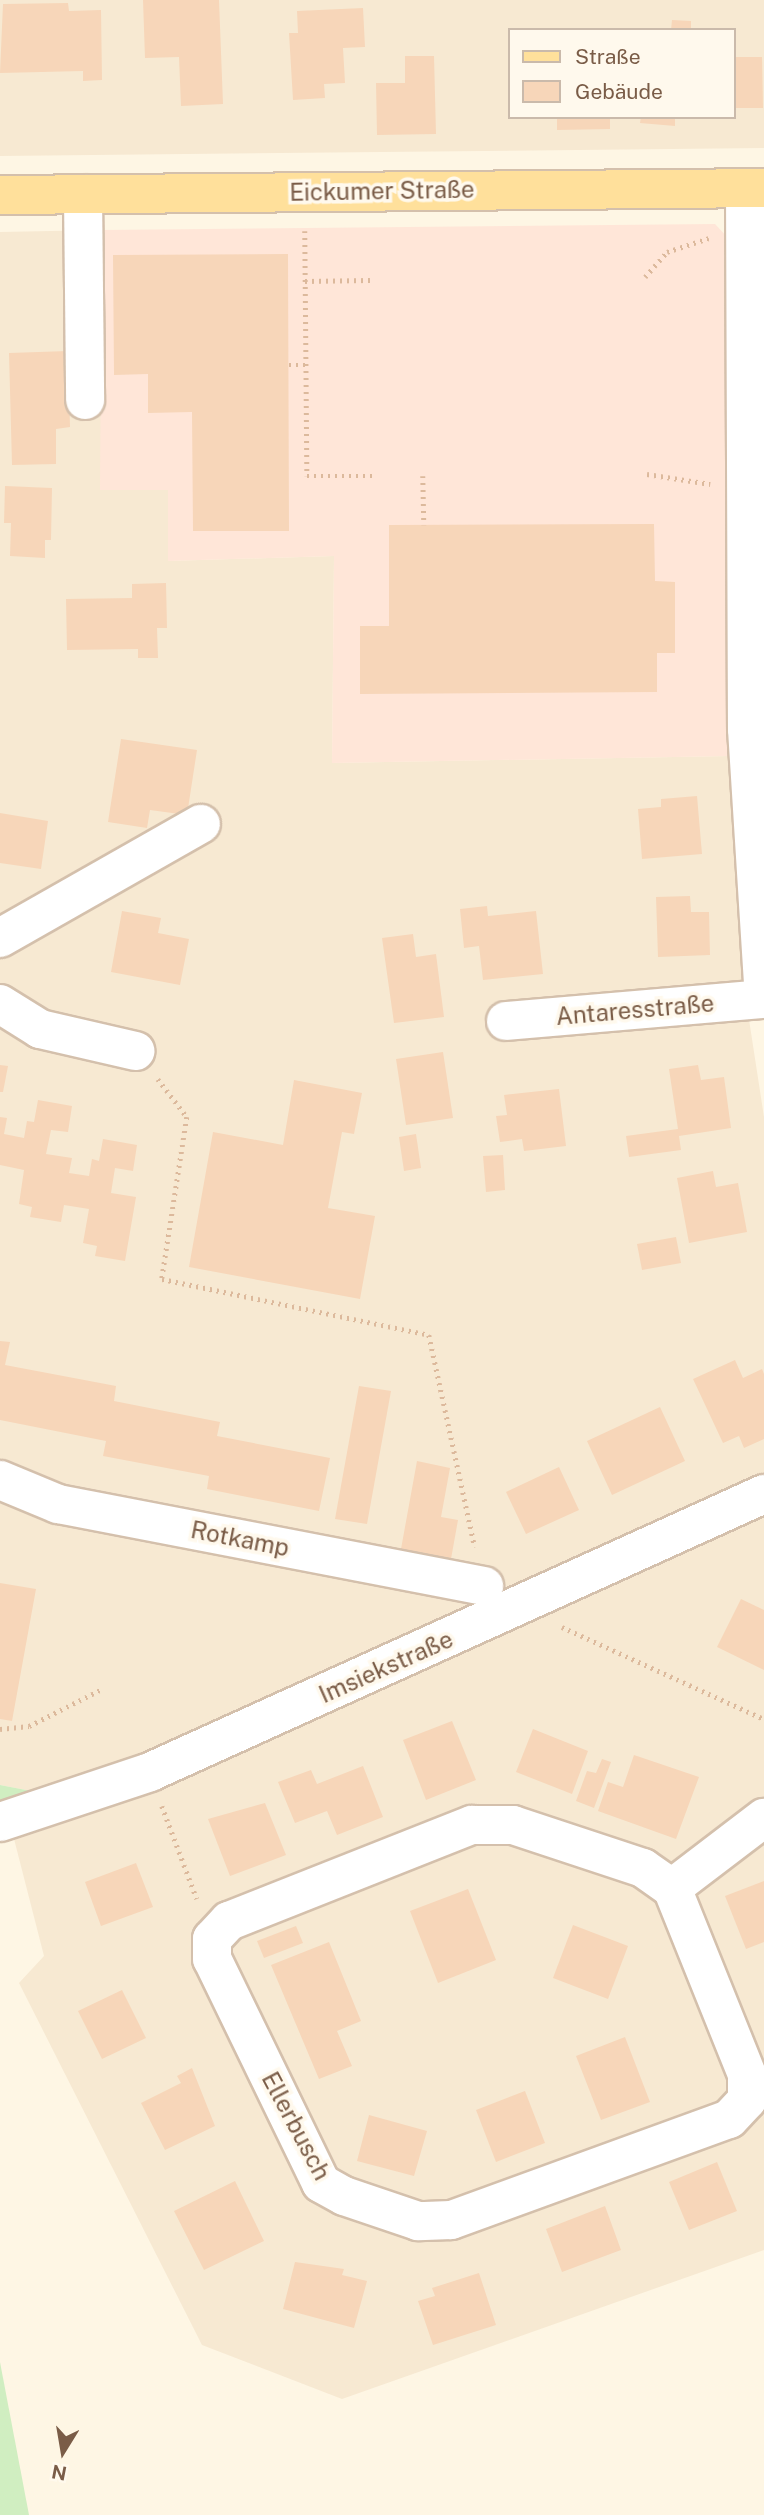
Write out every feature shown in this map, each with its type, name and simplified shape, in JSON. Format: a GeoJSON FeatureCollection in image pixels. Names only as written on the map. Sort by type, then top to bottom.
{"type":"FeatureCollection","features":[{"type":"Feature","properties":{"kind":"main road","name":"Eickumer Straße"},"geometry":{"type":"LineString","coordinates":[[0,195],[304,192],[751,197]]}},
{"type":"Feature","properties":{"kind":"street"},"geometry":{"type":"LineString","coordinates":[[83,194],[85,400]]}},
{"type":"Feature","properties":{"kind":"street","name":"Antaresstraße"},"geometry":{"type":"LineString","coordinates":[[506,1021],[764,998],[749,782],[745,491],[751,197]]}},
{"type":"Feature","properties":{"kind":"street"},"geometry":{"type":"LineString","coordinates":[[0,938],[201,824]]}},
{"type":"Feature","properties":{"kind":"street"},"geometry":{"type":"LineString","coordinates":[[0,1004],[40,1029],[135,1051]]}},
{"type":"Feature","properties":{"kind":"street","name":"Rotkamp"},"geometry":{"type":"LineString","coordinates":[[0,1480],[58,1504],[484,1586]]}},
{"type":"Feature","properties":{"kind":"street","name":"Imsiekstraße"},"geometry":{"type":"LineString","coordinates":[[0,1822],[150,1772],[764,1494]]}},
{"type":"Feature","properties":{"kind":"street"},"geometry":{"type":"LineString","coordinates":[[212,1939],[229,1921],[472,1825],[513,1825],[643,1868],[672,1888],[764,1818]]}},
{"type":"Feature","properties":{"kind":"street","name":"Ellerbusch"},"geometry":{"type":"LineString","coordinates":[[212,1939],[212,1959],[321,2183],[344,2196],[418,2221],[451,2220],[729,2119],[747,2100],[747,2075],[672,1888]]}},
{"type":"Feature","properties":{"kind":"path"},"geometry":{"type":"LineString","coordinates":[[304,192],[307,476],[372,476]]}},
{"type":"Feature","properties":{"kind":"path"},"geometry":{"type":"LineString","coordinates":[[645,277],[667,252],[716,236],[751,197]]}},
{"type":"Feature","properties":{"kind":"path"},"geometry":{"type":"LineString","coordinates":[[305,281],[370,280]]}},
{"type":"Feature","properties":{"kind":"path"},"geometry":{"type":"LineString","coordinates":[[289,365],[306,365]]}},
{"type":"Feature","properties":{"kind":"path"},"geometry":{"type":"LineString","coordinates":[[647,474],[745,491]]}},
{"type":"Feature","properties":{"kind":"path"},"geometry":{"type":"LineString","coordinates":[[423,475],[424,525]]}},
{"type":"Feature","properties":{"kind":"path"},"geometry":{"type":"LineString","coordinates":[[135,1051],[187,1117],[162,1279],[429,1335],[484,1586]]}},
{"type":"Feature","properties":{"kind":"path"},"geometry":{"type":"LineString","coordinates":[[528,1602],[536,1615],[764,1719]]}},
{"type":"Feature","properties":{"kind":"path"},"geometry":{"type":"LineString","coordinates":[[0,1729],[29,1726],[102,1689]]}},
{"type":"Feature","properties":{"kind":"path"},"geometry":{"type":"LineString","coordinates":[[150,1772],[212,1939]]}},
{"type":"Feature","properties":{"kind":"shaded area"},"geometry":{"type":"Polygon","coordinates":[[[0,0],[764,0],[764,148],[0,156],[0,0]]]}},
{"type":"Feature","properties":{"kind":"shaded area"},"geometry":{"type":"Polygon","coordinates":[[[715,224],[729,239],[730,756],[332,763],[334,556],[168,561],[168,490],[100,490],[102,230],[715,224]]]}},
{"type":"Feature","properties":{"kind":"shaded area"},"geometry":{"type":"Polygon","coordinates":[[[102,230],[101,490],[168,490],[168,561],[334,556],[332,763],[730,756],[746,1000],[764,1117],[764,1474],[509,1598],[62,1488],[0,1463],[0,232],[102,230]]]}},
{"type":"Feature","properties":{"kind":"shaded area"},"geometry":{"type":"Polygon","coordinates":[[[0,1500],[53,1522],[478,1605],[57,1796],[0,1785],[0,1500]]]}},
{"type":"Feature","properties":{"kind":"shaded area"},"geometry":{"type":"Polygon","coordinates":[[[764,1505],[764,2250],[342,2399],[202,2345],[19,1983],[44,1956],[13,1835],[764,1505]]]}},
{"type":"Feature","properties":{"kind":"green space"},"geometry":{"type":"Polygon","coordinates":[[[0,1785],[57,1796],[0,1814],[0,1785]]]}},
{"type":"Feature","properties":{"kind":"green space"},"geometry":{"type":"Polygon","coordinates":[[[0,2362],[29,2515],[0,2515],[0,2362]]]}},
{"type":"Feature","properties":{"kind":"building"},"geometry":{"type":"Polygon","coordinates":[[[143,0],[219,0],[223,104],[181,106],[179,57],[145,58],[143,0]]]}},
{"type":"Feature","properties":{"kind":"building"},"geometry":{"type":"Polygon","coordinates":[[[68,3],[69,11],[101,10],[102,80],[83,81],[83,71],[0,73],[3,4],[68,3]]]}},
{"type":"Feature","properties":{"kind":"building"},"geometry":{"type":"Polygon","coordinates":[[[363,8],[365,47],[343,48],[345,83],[324,84],[325,98],[293,100],[289,33],[298,33],[297,11],[363,8]]]}},
{"type":"Feature","properties":{"kind":"building"},"geometry":{"type":"Polygon","coordinates":[[[672,20],[691,21],[691,28],[671,28],[672,20]]]}},
{"type":"Feature","properties":{"kind":"building"},"geometry":{"type":"Polygon","coordinates":[[[405,56],[434,56],[436,134],[377,135],[376,83],[405,83],[405,56]]]}},
{"type":"Feature","properties":{"kind":"building"},"geometry":{"type":"Polygon","coordinates":[[[736,57],[762,57],[763,108],[736,108],[736,57]]]}},
{"type":"Feature","properties":{"kind":"building"},"geometry":{"type":"Polygon","coordinates":[[[557,119],[610,119],[610,129],[557,130],[557,119]]]}},
{"type":"Feature","properties":{"kind":"building"},"geometry":{"type":"Polygon","coordinates":[[[641,119],[675,119],[675,126],[640,123],[641,119]]]}},
{"type":"Feature","properties":{"kind":"building"},"geometry":{"type":"Polygon","coordinates":[[[288,254],[289,531],[193,531],[192,412],[148,413],[148,374],[114,375],[113,255],[288,254]]]}},
{"type":"Feature","properties":{"kind":"building"},"geometry":{"type":"Polygon","coordinates":[[[68,351],[70,427],[56,429],[56,464],[12,465],[9,353],[68,351]]]}},
{"type":"Feature","properties":{"kind":"building"},"geometry":{"type":"Polygon","coordinates":[[[5,486],[52,488],[51,540],[45,540],[45,558],[10,556],[11,523],[4,523],[5,486]]]}},
{"type":"Feature","properties":{"kind":"building"},"geometry":{"type":"Polygon","coordinates":[[[654,524],[655,581],[675,582],[675,653],[657,653],[657,692],[360,694],[360,626],[389,626],[389,525],[654,524]]]}},
{"type":"Feature","properties":{"kind":"building"},"geometry":{"type":"Polygon","coordinates":[[[166,583],[167,628],[157,628],[158,658],[138,658],[138,649],[67,650],[66,599],[132,598],[132,584],[166,583]]]}},
{"type":"Feature","properties":{"kind":"building"},"geometry":{"type":"Polygon","coordinates":[[[121,739],[197,750],[187,815],[150,810],[147,828],[108,822],[121,739]]]}},
{"type":"Feature","properties":{"kind":"building"},"geometry":{"type":"Polygon","coordinates":[[[697,796],[702,854],[642,859],[638,809],[661,807],[661,799],[697,796]]]}},
{"type":"Feature","properties":{"kind":"building"},"geometry":{"type":"Polygon","coordinates":[[[0,813],[48,821],[41,869],[0,863],[0,813]]]}},
{"type":"Feature","properties":{"kind":"building"},"geometry":{"type":"Polygon","coordinates":[[[690,896],[691,912],[709,912],[710,955],[658,957],[656,897],[690,896]]]}},
{"type":"Feature","properties":{"kind":"building"},"geometry":{"type":"Polygon","coordinates":[[[487,906],[488,916],[536,911],[543,974],[483,980],[479,946],[464,948],[460,909],[487,906]]]}},
{"type":"Feature","properties":{"kind":"building"},"geometry":{"type":"Polygon","coordinates":[[[122,911],[161,918],[158,933],[189,939],[180,985],[111,972],[122,911]]]}},
{"type":"Feature","properties":{"kind":"building"},"geometry":{"type":"Polygon","coordinates":[[[413,934],[416,957],[436,954],[444,1017],[394,1023],[382,938],[413,934]]]}},
{"type":"Feature","properties":{"kind":"building"},"geometry":{"type":"Polygon","coordinates":[[[443,1052],[453,1118],[406,1125],[396,1059],[443,1052]]]}},
{"type":"Feature","properties":{"kind":"building"},"geometry":{"type":"Polygon","coordinates":[[[0,1065],[8,1066],[3,1092],[0,1092],[0,1065]]]}},
{"type":"Feature","properties":{"kind":"building"},"geometry":{"type":"Polygon","coordinates":[[[698,1065],[701,1080],[724,1077],[731,1128],[679,1136],[681,1150],[629,1157],[626,1136],[678,1129],[669,1069],[698,1065]]]}},
{"type":"Feature","properties":{"kind":"building"},"geometry":{"type":"Polygon","coordinates":[[[294,1080],[362,1093],[354,1134],[342,1132],[328,1208],[375,1216],[360,1299],[189,1267],[213,1132],[283,1145],[294,1080]]]}},
{"type":"Feature","properties":{"kind":"building"},"geometry":{"type":"Polygon","coordinates":[[[559,1089],[566,1146],[524,1151],[522,1139],[500,1142],[496,1116],[507,1115],[504,1095],[559,1089]]]}},
{"type":"Feature","properties":{"kind":"building"},"geometry":{"type":"Polygon","coordinates":[[[38,1100],[72,1106],[68,1132],[51,1130],[46,1154],[72,1158],[69,1173],[89,1176],[92,1159],[99,1161],[103,1139],[137,1145],[133,1171],[115,1168],[111,1193],[136,1197],[125,1261],[95,1256],[97,1246],[83,1243],[89,1209],[64,1205],[61,1222],[30,1217],[32,1207],[19,1204],[24,1170],[0,1165],[0,1117],[7,1118],[4,1134],[24,1138],[27,1121],[34,1122],[38,1100]]]}},
{"type":"Feature","properties":{"kind":"building"},"geometry":{"type":"Polygon","coordinates":[[[416,1134],[421,1168],[404,1171],[399,1137],[416,1134]]]}},
{"type":"Feature","properties":{"kind":"building"},"geometry":{"type":"Polygon","coordinates":[[[503,1155],[505,1190],[486,1192],[483,1156],[503,1155]]]}},
{"type":"Feature","properties":{"kind":"building"},"geometry":{"type":"Polygon","coordinates":[[[713,1171],[716,1187],[738,1183],[747,1232],[689,1243],[677,1178],[713,1171]]]}},
{"type":"Feature","properties":{"kind":"building"},"geometry":{"type":"Polygon","coordinates":[[[676,1237],[681,1263],[642,1270],[637,1244],[676,1237]]]}},
{"type":"Feature","properties":{"kind":"building"},"geometry":{"type":"Polygon","coordinates":[[[0,1341],[10,1342],[5,1365],[116,1386],[114,1401],[220,1422],[217,1436],[330,1458],[319,1511],[207,1489],[209,1476],[103,1456],[106,1441],[0,1420],[0,1341]]]}},
{"type":"Feature","properties":{"kind":"building"},"geometry":{"type":"Polygon","coordinates":[[[735,1360],[743,1378],[762,1369],[764,1374],[764,1439],[744,1448],[739,1436],[723,1443],[693,1379],[735,1360]]]}},
{"type":"Feature","properties":{"kind":"building"},"geometry":{"type":"Polygon","coordinates":[[[359,1386],[391,1391],[367,1524],[335,1519],[359,1386]]]}},
{"type":"Feature","properties":{"kind":"building"},"geometry":{"type":"Polygon","coordinates":[[[660,1407],[685,1461],[612,1495],[587,1441],[660,1407]]]}},
{"type":"Feature","properties":{"kind":"building"},"geometry":{"type":"Polygon","coordinates":[[[417,1461],[450,1468],[441,1517],[458,1520],[451,1559],[401,1549],[417,1461]]]}},
{"type":"Feature","properties":{"kind":"building"},"geometry":{"type":"Polygon","coordinates":[[[559,1467],[579,1510],[526,1534],[506,1492],[559,1467]]]}},
{"type":"Feature","properties":{"kind":"building"},"geometry":{"type":"Polygon","coordinates":[[[0,1583],[36,1589],[12,1721],[0,1719],[0,1583]]]}},
{"type":"Feature","properties":{"kind":"building"},"geometry":{"type":"Polygon","coordinates":[[[741,1599],[764,1610],[764,1670],[717,1647],[741,1599]]]}},
{"type":"Feature","properties":{"kind":"building"},"geometry":{"type":"Polygon","coordinates":[[[452,1721],[476,1780],[426,1800],[403,1740],[452,1721]]]}},
{"type":"Feature","properties":{"kind":"building"},"geometry":{"type":"Polygon","coordinates":[[[533,1729],[588,1751],[572,1794],[516,1772],[533,1729]]]}},
{"type":"Feature","properties":{"kind":"building"},"geometry":{"type":"Polygon","coordinates":[[[634,1755],[699,1777],[676,1839],[598,1811],[608,1782],[623,1787],[634,1755]]]}},
{"type":"Feature","properties":{"kind":"building"},"geometry":{"type":"Polygon","coordinates":[[[602,1759],[611,1762],[594,1808],[576,1801],[587,1771],[596,1773],[602,1759]]]}},
{"type":"Feature","properties":{"kind":"building"},"geometry":{"type":"Polygon","coordinates":[[[363,1766],[383,1817],[337,1835],[327,1811],[295,1823],[278,1782],[311,1770],[317,1784],[363,1766]]]}},
{"type":"Feature","properties":{"kind":"building"},"geometry":{"type":"Polygon","coordinates":[[[265,1803],[286,1855],[230,1876],[208,1819],[265,1803]]]}},
{"type":"Feature","properties":{"kind":"building"},"geometry":{"type":"Polygon","coordinates":[[[136,1863],[153,1907],[101,1926],[85,1882],[136,1863]]]}},
{"type":"Feature","properties":{"kind":"building"},"geometry":{"type":"Polygon","coordinates":[[[764,1881],[764,1942],[746,1949],[725,1896],[764,1881]]]}},
{"type":"Feature","properties":{"kind":"building"},"geometry":{"type":"Polygon","coordinates":[[[468,1889],[496,1960],[438,1983],[410,1911],[468,1889]]]}},
{"type":"Feature","properties":{"kind":"building"},"geometry":{"type":"Polygon","coordinates":[[[573,1925],[628,1946],[608,1999],[553,1978],[573,1925]]]}},
{"type":"Feature","properties":{"kind":"building"},"geometry":{"type":"Polygon","coordinates":[[[296,1926],[303,1943],[264,1958],[257,1941],[296,1926]]]}},
{"type":"Feature","properties":{"kind":"building"},"geometry":{"type":"Polygon","coordinates":[[[329,1942],[361,2021],[337,2031],[352,2066],[319,2079],[271,1965],[329,1942]]]}},
{"type":"Feature","properties":{"kind":"building"},"geometry":{"type":"Polygon","coordinates":[[[122,1990],[146,2038],[102,2059],[78,2011],[122,1990]]]}},
{"type":"Feature","properties":{"kind":"building"},"geometry":{"type":"Polygon","coordinates":[[[625,2037],[650,2102],[601,2120],[576,2056],[625,2037]]]}},
{"type":"Feature","properties":{"kind":"building"},"geometry":{"type":"Polygon","coordinates":[[[192,2068],[215,2126],[165,2150],[141,2103],[181,2083],[177,2076],[192,2068]]]}},
{"type":"Feature","properties":{"kind":"building"},"geometry":{"type":"Polygon","coordinates":[[[525,2091],[545,2143],[496,2162],[476,2110],[525,2091]]]}},
{"type":"Feature","properties":{"kind":"building"},"geometry":{"type":"Polygon","coordinates":[[[369,2115],[427,2131],[414,2176],[357,2161],[369,2115]]]}},
{"type":"Feature","properties":{"kind":"building"},"geometry":{"type":"Polygon","coordinates":[[[717,2162],[737,2211],[689,2230],[669,2182],[717,2162]]]}},
{"type":"Feature","properties":{"kind":"building"},"geometry":{"type":"Polygon","coordinates":[[[235,2181],[264,2241],[204,2270],[174,2211],[235,2181]]]}},
{"type":"Feature","properties":{"kind":"building"},"geometry":{"type":"Polygon","coordinates":[[[605,2206],[621,2250],[562,2272],[546,2229],[605,2206]]]}},
{"type":"Feature","properties":{"kind":"building"},"geometry":{"type":"Polygon","coordinates":[[[295,2262],[344,2269],[342,2275],[367,2281],[354,2328],[283,2309],[295,2262]]]}},
{"type":"Feature","properties":{"kind":"building"},"geometry":{"type":"Polygon","coordinates":[[[479,2273],[496,2325],[433,2345],[418,2301],[435,2296],[432,2288],[479,2273]]]}}]}
